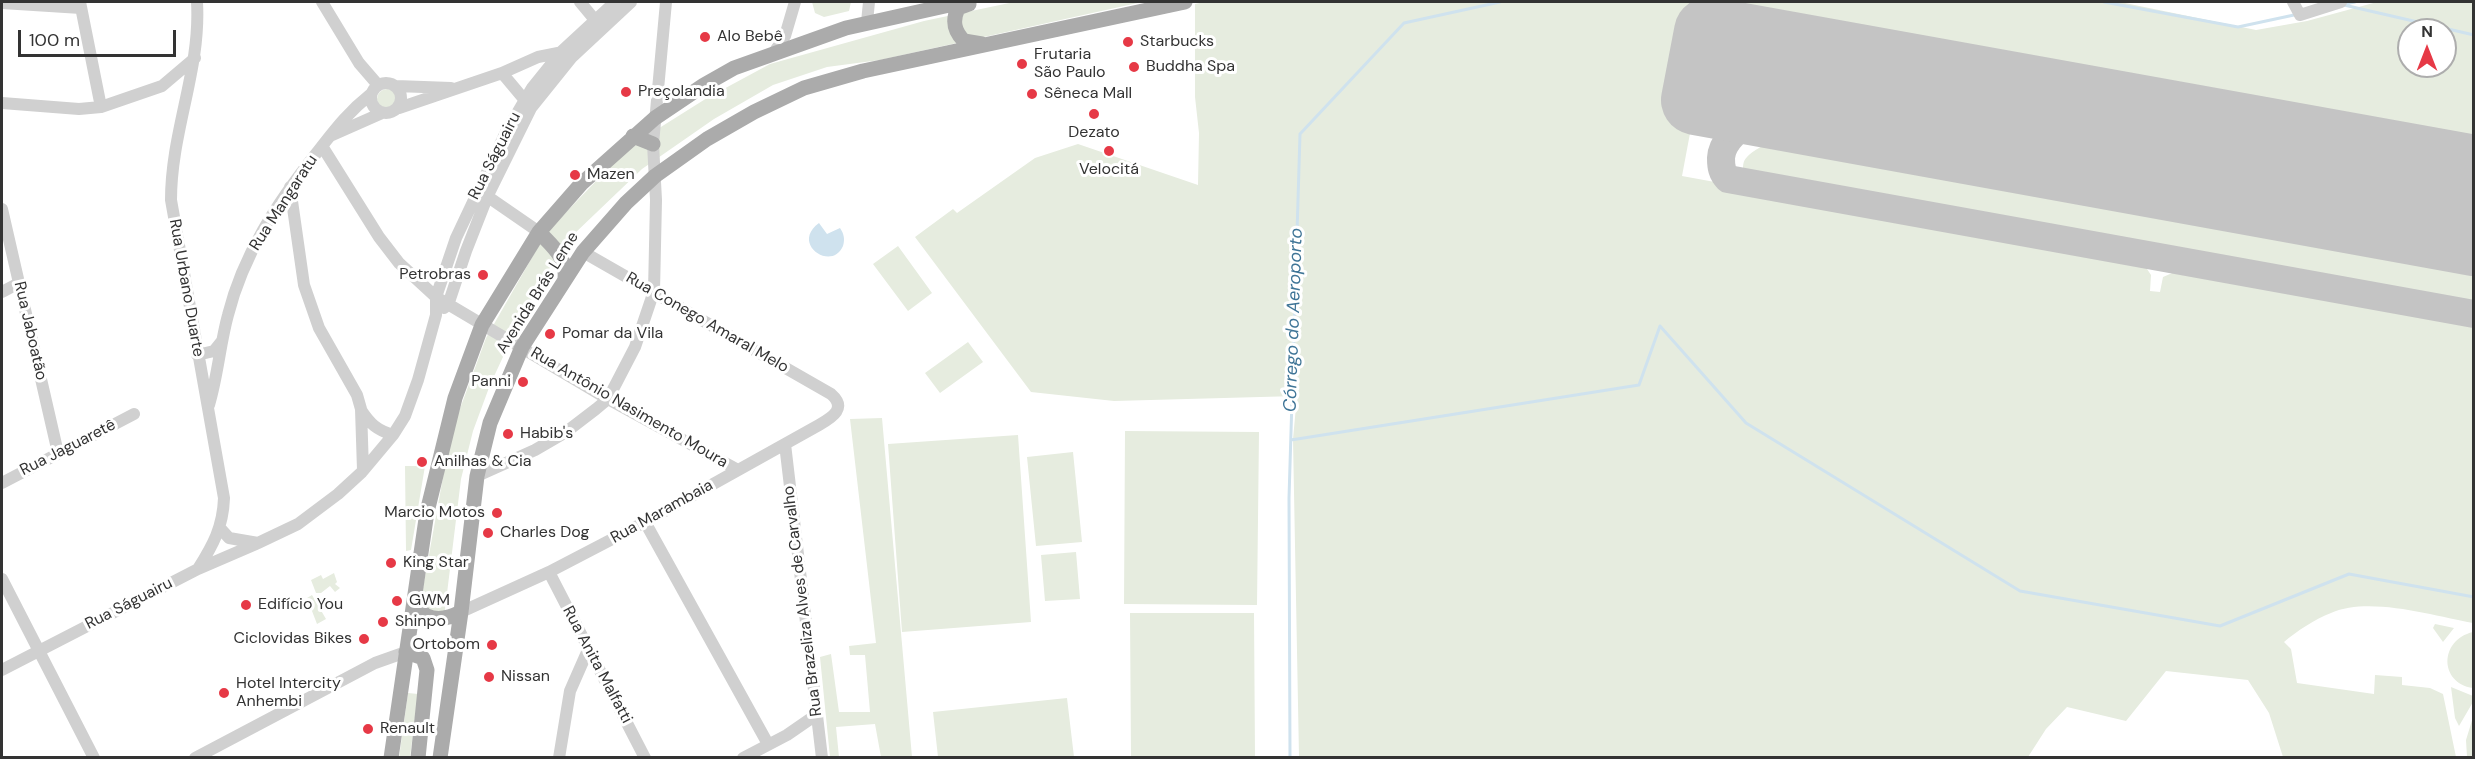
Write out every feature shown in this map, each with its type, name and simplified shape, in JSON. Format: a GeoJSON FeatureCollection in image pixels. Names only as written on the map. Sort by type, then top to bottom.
{"type":"FeatureCollection","features":[{"type":"Feature","properties":{"kind":"main road","name":"Avenida Brás Leme"},"geometry":{"type":"LineString","coordinates":[[391,758],[427,512],[455,398],[482,325],[539,232],[581,184],[633,136],[655,118],[724,74],[811,39],[867,22],[963,2]]}},
{"type":"Feature","properties":{"kind":"main road"},"geometry":{"type":"LineString","coordinates":[[971,2],[958,9],[955,15],[956,30],[964,41],[984,44]]}},
{"type":"Feature","properties":{"kind":"main road","name":"Avenida Brás Leme"},"geometry":{"type":"LineString","coordinates":[[440,758],[461,612],[477,476],[490,423],[522,347],[583,252],[626,203],[655,176],[707,139],[754,112],[804,88],[863,71],[1185,2]]}},
{"type":"Feature","properties":{"kind":"main road"},"geometry":{"type":"LineString","coordinates":[[633,136],[653,144]]}},
{"type":"Feature","properties":{"kind":"main road"},"geometry":{"type":"LineString","coordinates":[[539,232],[561,256],[566,278]]}},
{"type":"Feature","properties":{"kind":"main road"},"geometry":{"type":"LineString","coordinates":[[415,588],[418,607],[426,616],[448,617],[461,612]]}},
{"type":"Feature","properties":{"kind":"main road"},"geometry":{"type":"LineString","coordinates":[[406,652],[423,658],[427,670],[418,758]]}},
{"type":"Feature","properties":{"kind":"street","name":"Rua Urbano Duarte"},"geometry":{"type":"LineString","coordinates":[[197,2],[197,44],[173,156],[171,200],[197,355],[223,483],[224,516],[217,538],[198,569]]}},
{"type":"Feature","properties":{"kind":"street"},"geometry":{"type":"LineString","coordinates":[[321,2],[374,90],[373,106],[382,113],[394,112],[399,108],[502,73],[538,57],[566,54]]}},
{"type":"Feature","properties":{"kind":"street"},"geometry":{"type":"LineString","coordinates":[[580,2],[598,24]]}},
{"type":"Feature","properties":{"kind":"street","name":"Rua Ságuairu"},"geometry":{"type":"LineString","coordinates":[[2,670],[198,569],[298,524],[338,494],[363,470],[393,435],[405,416],[436,315],[436,297],[456,238],[483,192],[527,104],[566,54],[598,24],[615,2]]}},
{"type":"Feature","properties":{"kind":"street","name":"Rua Ságuairu"},"geometry":{"type":"LineString","coordinates":[[598,24],[632,2]]}},
{"type":"Feature","properties":{"kind":"street"},"geometry":{"type":"LineString","coordinates":[[477,476],[535,450],[566,432],[608,399],[634,347],[654,291],[653,144],[666,2]]}},
{"type":"Feature","properties":{"kind":"street"},"geometry":{"type":"LineString","coordinates":[[773,54],[785,36],[795,2]]}},
{"type":"Feature","properties":{"kind":"street"},"geometry":{"type":"LineString","coordinates":[[867,22],[869,2]]}},
{"type":"Feature","properties":{"kind":"street"},"geometry":{"type":"LineString","coordinates":[[2293,2],[2300,15],[2341,2]]}},
{"type":"Feature","properties":{"kind":"street"},"geometry":{"type":"LineString","coordinates":[[2,3],[81,5],[101,107]]}},
{"type":"Feature","properties":{"kind":"street"},"geometry":{"type":"LineString","coordinates":[[2,104],[79,109],[101,107],[162,86],[195,58]]}},
{"type":"Feature","properties":{"kind":"street"},"geometry":{"type":"LineString","coordinates":[[502,73],[527,104]]}},
{"type":"Feature","properties":{"kind":"street"},"geometry":{"type":"LineString","coordinates":[[374,90],[384,83],[396,86],[458,88]]}},
{"type":"Feature","properties":{"kind":"street"},"geometry":{"type":"LineString","coordinates":[[162,86],[185,97]]}},
{"type":"Feature","properties":{"kind":"street"},"geometry":{"type":"LineString","coordinates":[[396,86],[402,96],[399,108]]}},
{"type":"Feature","properties":{"kind":"street","name":"Rua Mangaratu"},"geometry":{"type":"LineString","coordinates":[[208,407],[228,314],[252,249],[290,187],[350,111],[374,90]]}},
{"type":"Feature","properties":{"kind":"street","name":"Rua Mangaratu"},"geometry":{"type":"LineString","coordinates":[[326,141],[382,113]]}},
{"type":"Feature","properties":{"kind":"street","name":"Rua Antônio Nasimento Moura"},"geometry":{"type":"LineString","coordinates":[[326,141],[379,237],[407,271],[436,297],[608,399],[738,470]]}},
{"type":"Feature","properties":{"kind":"street"},"geometry":{"type":"LineString","coordinates":[[290,187],[303,285],[319,328],[357,395],[361,409],[363,470]]}},
{"type":"Feature","properties":{"kind":"street"},"geometry":{"type":"LineString","coordinates":[[483,192],[539,232]]}},
{"type":"Feature","properties":{"kind":"street","name":"Rua Ságuairu"},"geometry":{"type":"LineString","coordinates":[[448,305],[483,192]]}},
{"type":"Feature","properties":{"kind":"street","name":"Rua Jaboatão"},"geometry":{"type":"LineString","coordinates":[[2,209],[58,453]]}},
{"type":"Feature","properties":{"kind":"street","name":"Rua Conego Amaral Melo"},"geometry":{"type":"LineString","coordinates":[[583,252],[831,394]]}},
{"type":"Feature","properties":{"kind":"street"},"geometry":{"type":"LineString","coordinates":[[2,292],[19,283]]}},
{"type":"Feature","properties":{"kind":"street"},"geometry":{"type":"LineString","coordinates":[[436,315],[448,305]]}},
{"type":"Feature","properties":{"kind":"street"},"geometry":{"type":"LineString","coordinates":[[197,355],[214,351],[222,341]]}},
{"type":"Feature","properties":{"kind":"street","name":"Rua Marambaia"},"geometry":{"type":"LineString","coordinates":[[461,612],[549,572],[645,522],[837,414],[839,404],[831,394]]}},
{"type":"Feature","properties":{"kind":"street"},"geometry":{"type":"LineString","coordinates":[[361,409],[370,423],[393,435]]}},
{"type":"Feature","properties":{"kind":"street","name":"Rua Jaguaretê"},"geometry":{"type":"LineString","coordinates":[[2,483],[134,414]]}},
{"type":"Feature","properties":{"kind":"street","name":"Rua Brazeliza Alves de Carvalho"},"geometry":{"type":"LineString","coordinates":[[785,444],[822,758]]}},
{"type":"Feature","properties":{"kind":"street"},"geometry":{"type":"LineString","coordinates":[[645,522],[768,744]]}},
{"type":"Feature","properties":{"kind":"street"},"geometry":{"type":"LineString","coordinates":[[220,528],[229,538],[258,543]]}},
{"type":"Feature","properties":{"kind":"street","name":"Rua Anita Malfatti"},"geometry":{"type":"LineString","coordinates":[[549,572],[645,758]]}},
{"type":"Feature","properties":{"kind":"street"},"geometry":{"type":"LineString","coordinates":[[2,579],[94,758]]}},
{"type":"Feature","properties":{"kind":"street"},"geometry":{"type":"LineString","coordinates":[[558,758],[570,691],[588,650]]}},
{"type":"Feature","properties":{"kind":"street"},"geometry":{"type":"LineString","coordinates":[[195,758],[375,663],[406,652]]}},
{"type":"Feature","properties":{"kind":"street"},"geometry":{"type":"LineString","coordinates":[[743,758],[795,730],[816,715]]}},
{"type":"Feature","properties":{"kind":"shaded area"},"geometry":{"type":"Polygon","coordinates":[[[812,2],[851,2],[849,11],[824,17],[815,13],[812,2]]]}},
{"type":"Feature","properties":{"kind":"shaded area"},"geometry":{"type":"Polygon","coordinates":[[[1014,2],[1142,2],[880,60],[827,67],[773,85],[714,119],[642,169],[573,235],[545,275],[515,331],[490,385],[473,431],[461,479],[443,626],[417,621],[451,433],[486,338],[546,233],[629,147],[707,98],[770,64],[924,21],[1014,2]]]}},
{"type":"Feature","properties":{"kind":"shaded area"},"geometry":{"type":"Polygon","coordinates":[[[1204,2],[2120,2],[2256,30],[2307,21],[2377,2],[2473,2],[2473,170],[1709,32],[1682,176],[2141,260],[2151,275],[2150,291],[2160,292],[2163,277],[2184,268],[2473,319],[2473,623],[2402,609],[2364,606],[2331,613],[2306,626],[2284,642],[2291,649],[2297,683],[2374,694],[2375,675],[2402,677],[2402,685],[2430,688],[2443,694],[2456,757],[2283,757],[2269,713],[2248,680],[2166,671],[2126,721],[2067,707],[2046,729],[2028,757],[1299,757],[1293,439],[1297,396],[1114,401],[1031,392],[915,237],[953,209],[957,213],[1035,158],[1078,144],[1198,185],[1199,133],[1195,97],[1195,4],[1204,2]]]}},
{"type":"Feature","properties":{"kind":"shaded area"},"geometry":{"type":"Polygon","coordinates":[[[387,89],[394,92],[397,99],[394,106],[387,109],[380,106],[377,99],[380,92],[387,89]]]}},
{"type":"Feature","properties":{"kind":"shaded area"},"geometry":{"type":"Polygon","coordinates":[[[1820,125],[1839,126],[2473,241],[2473,308],[1753,177],[1743,170],[1746,159],[1760,147],[1820,125]]]}},
{"type":"Feature","properties":{"kind":"shaded area"},"geometry":{"type":"Polygon","coordinates":[[[898,246],[932,293],[908,311],[873,264],[898,246]]]}},
{"type":"Feature","properties":{"kind":"shaded area"},"geometry":{"type":"Polygon","coordinates":[[[968,342],[983,362],[940,393],[925,373],[968,342]]]}},
{"type":"Feature","properties":{"kind":"shaded area"},"geometry":{"type":"Polygon","coordinates":[[[882,418],[912,757],[881,757],[875,724],[836,727],[839,757],[830,757],[820,657],[831,654],[839,712],[870,712],[865,655],[850,655],[849,646],[876,643],[850,419],[882,418]]]}},
{"type":"Feature","properties":{"kind":"shaded area"},"geometry":{"type":"Polygon","coordinates":[[[1125,431],[1259,432],[1257,605],[1124,604],[1125,431]]]}},
{"type":"Feature","properties":{"kind":"shaded area"},"geometry":{"type":"Polygon","coordinates":[[[1018,435],[1031,622],[902,632],[888,444],[1018,435]]]}},
{"type":"Feature","properties":{"kind":"shaded area"},"geometry":{"type":"Polygon","coordinates":[[[1073,452],[1082,542],[1036,546],[1027,457],[1073,452]]]}},
{"type":"Feature","properties":{"kind":"shaded area"},"geometry":{"type":"Polygon","coordinates":[[[405,466],[425,466],[411,550],[406,551],[405,466]]]}},
{"type":"Feature","properties":{"kind":"shaded area"},"geometry":{"type":"Polygon","coordinates":[[[1076,552],[1080,599],[1045,601],[1041,555],[1076,552]]]}},
{"type":"Feature","properties":{"kind":"shaded area"},"geometry":{"type":"Polygon","coordinates":[[[334,573],[337,582],[335,584],[340,588],[335,592],[330,586],[321,593],[316,593],[311,580],[321,575],[323,579],[334,573]]]}},
{"type":"Feature","properties":{"kind":"shaded area"},"geometry":{"type":"Polygon","coordinates":[[[312,595],[326,619],[317,624],[307,598],[312,595]]]}},
{"type":"Feature","properties":{"kind":"shaded area"},"geometry":{"type":"Polygon","coordinates":[[[1130,613],[1254,613],[1255,757],[1131,757],[1130,613]]]}},
{"type":"Feature","properties":{"kind":"shaded area"},"geometry":{"type":"Polygon","coordinates":[[[2435,624],[2454,628],[2443,642],[2433,628],[2435,624]]]}},
{"type":"Feature","properties":{"kind":"shaded area"},"geometry":{"type":"Polygon","coordinates":[[[2474,632],[2473,688],[2454,678],[2449,670],[2448,661],[2449,652],[2454,643],[2462,636],[2474,632]]]}},
{"type":"Feature","properties":{"kind":"shaded area"},"geometry":{"type":"Polygon","coordinates":[[[2451,687],[2473,696],[2473,702],[2459,726],[2455,718],[2451,687]]]}},
{"type":"Feature","properties":{"kind":"shaded area"},"geometry":{"type":"Polygon","coordinates":[[[408,693],[418,694],[410,757],[399,758],[408,693]]]}},
{"type":"Feature","properties":{"kind":"shaded area"},"geometry":{"type":"Polygon","coordinates":[[[1067,698],[1074,757],[938,757],[933,712],[1067,698]]]}},
{"type":"Feature","properties":{"kind":"shaded area"},"geometry":{"type":"Polygon","coordinates":[[[2473,717],[2473,757],[2467,757],[2466,740],[2473,717]]]}},
{"type":"Feature","properties":{"kind":"water"},"geometry":{"type":"Polygon","coordinates":[[[819,223],[827,234],[840,228],[844,243],[838,253],[823,256],[811,246],[809,239],[811,231],[819,223]]]}},
{"type":"Feature","properties":{"kind":"waterway","name":"Córrego do Aeroporto"},"geometry":{"type":"LineString","coordinates":[[1290,758],[1289,498],[1300,134],[1404,23],[1500,2]]}},
{"type":"Feature","properties":{"kind":"waterway","name":"Córrego do Aeroporto"},"geometry":{"type":"LineString","coordinates":[[2104,2],[2238,27],[2294,15]]}},
{"type":"Feature","properties":{"kind":"waterway","name":"Córrego do Aeroporto"},"geometry":{"type":"LineString","coordinates":[[2345,4],[2355,2]]}},
{"type":"Feature","properties":{"kind":"waterway"},"geometry":{"type":"LineString","coordinates":[[2344,5],[2474,35]]}},
{"type":"Feature","properties":{"kind":"waterway"},"geometry":{"type":"LineString","coordinates":[[1291,440],[1639,385],[1660,326],[1746,423],[2020,591],[2220,626],[2349,574],[2474,597]]}},
{"type":"Feature","properties":{"kind":"taxiway"},"geometry":{"type":"LineString","coordinates":[[1867,92],[1821,92],[1793,100],[1761,114],[1733,134],[1725,146],[1721,158],[1724,174],[1728,179],[2474,314]]}},
{"type":"Feature","properties":{"kind":"runway"},"geometry":{"type":"LineString","coordinates":[[2474,170],[1709,32],[1696,100],[2474,241]]}},
{"type":"Feature","properties":{"kind":"place","name":"Alo Bebê"},"geometry":{"type":"Point","coordinates":[705,37]}},
{"type":"Feature","properties":{"kind":"place","name":"Starbucks"},"geometry":{"type":"Point","coordinates":[1128,42]}},
{"type":"Feature","properties":{"kind":"place","name":"Frutaria São Paulo"},"geometry":{"type":"Point","coordinates":[1022,64]}},
{"type":"Feature","properties":{"kind":"place","name":"Buddha Spa"},"geometry":{"type":"Point","coordinates":[1134,67]}},
{"type":"Feature","properties":{"kind":"place","name":"Preçolandia"},"geometry":{"type":"Point","coordinates":[626,92]}},
{"type":"Feature","properties":{"kind":"place","name":"Sêneca Mall"},"geometry":{"type":"Point","coordinates":[1032,94]}},
{"type":"Feature","properties":{"kind":"place","name":"Dezato"},"geometry":{"type":"Point","coordinates":[1094,114]}},
{"type":"Feature","properties":{"kind":"place","name":"Velocitá"},"geometry":{"type":"Point","coordinates":[1109,151]}},
{"type":"Feature","properties":{"kind":"place","name":"Mazen"},"geometry":{"type":"Point","coordinates":[575,175]}},
{"type":"Feature","properties":{"kind":"place","name":"Petrobras"},"geometry":{"type":"Point","coordinates":[483,275]}},
{"type":"Feature","properties":{"kind":"place","name":"Pomar da Vila"},"geometry":{"type":"Point","coordinates":[550,334]}},
{"type":"Feature","properties":{"kind":"place","name":"Panni"},"geometry":{"type":"Point","coordinates":[523,382]}},
{"type":"Feature","properties":{"kind":"place","name":"Habib's"},"geometry":{"type":"Point","coordinates":[508,434]}},
{"type":"Feature","properties":{"kind":"place","name":"Anilhas & Cia"},"geometry":{"type":"Point","coordinates":[422,462]}},
{"type":"Feature","properties":{"kind":"place","name":"Marcio Motos"},"geometry":{"type":"Point","coordinates":[497,513]}},
{"type":"Feature","properties":{"kind":"place","name":"Charles Dog"},"geometry":{"type":"Point","coordinates":[488,533]}},
{"type":"Feature","properties":{"kind":"place","name":"King Star"},"geometry":{"type":"Point","coordinates":[391,563]}},
{"type":"Feature","properties":{"kind":"place","name":"GWM"},"geometry":{"type":"Point","coordinates":[397,601]}},
{"type":"Feature","properties":{"kind":"place","name":"Edifício You"},"geometry":{"type":"Point","coordinates":[246,605]}},
{"type":"Feature","properties":{"kind":"place","name":"Shinpo"},"geometry":{"type":"Point","coordinates":[383,622]}},
{"type":"Feature","properties":{"kind":"place","name":"Ciclovidas Bikes"},"geometry":{"type":"Point","coordinates":[364,639]}},
{"type":"Feature","properties":{"kind":"place","name":"Ortobom"},"geometry":{"type":"Point","coordinates":[492,645]}},
{"type":"Feature","properties":{"kind":"place","name":"Nissan"},"geometry":{"type":"Point","coordinates":[489,677]}},
{"type":"Feature","properties":{"kind":"place","name":"Hotel Intercity Anhembi"},"geometry":{"type":"Point","coordinates":[224,693]}},
{"type":"Feature","properties":{"kind":"place","name":"Renault"},"geometry":{"type":"Point","coordinates":[368,729]}}]}
